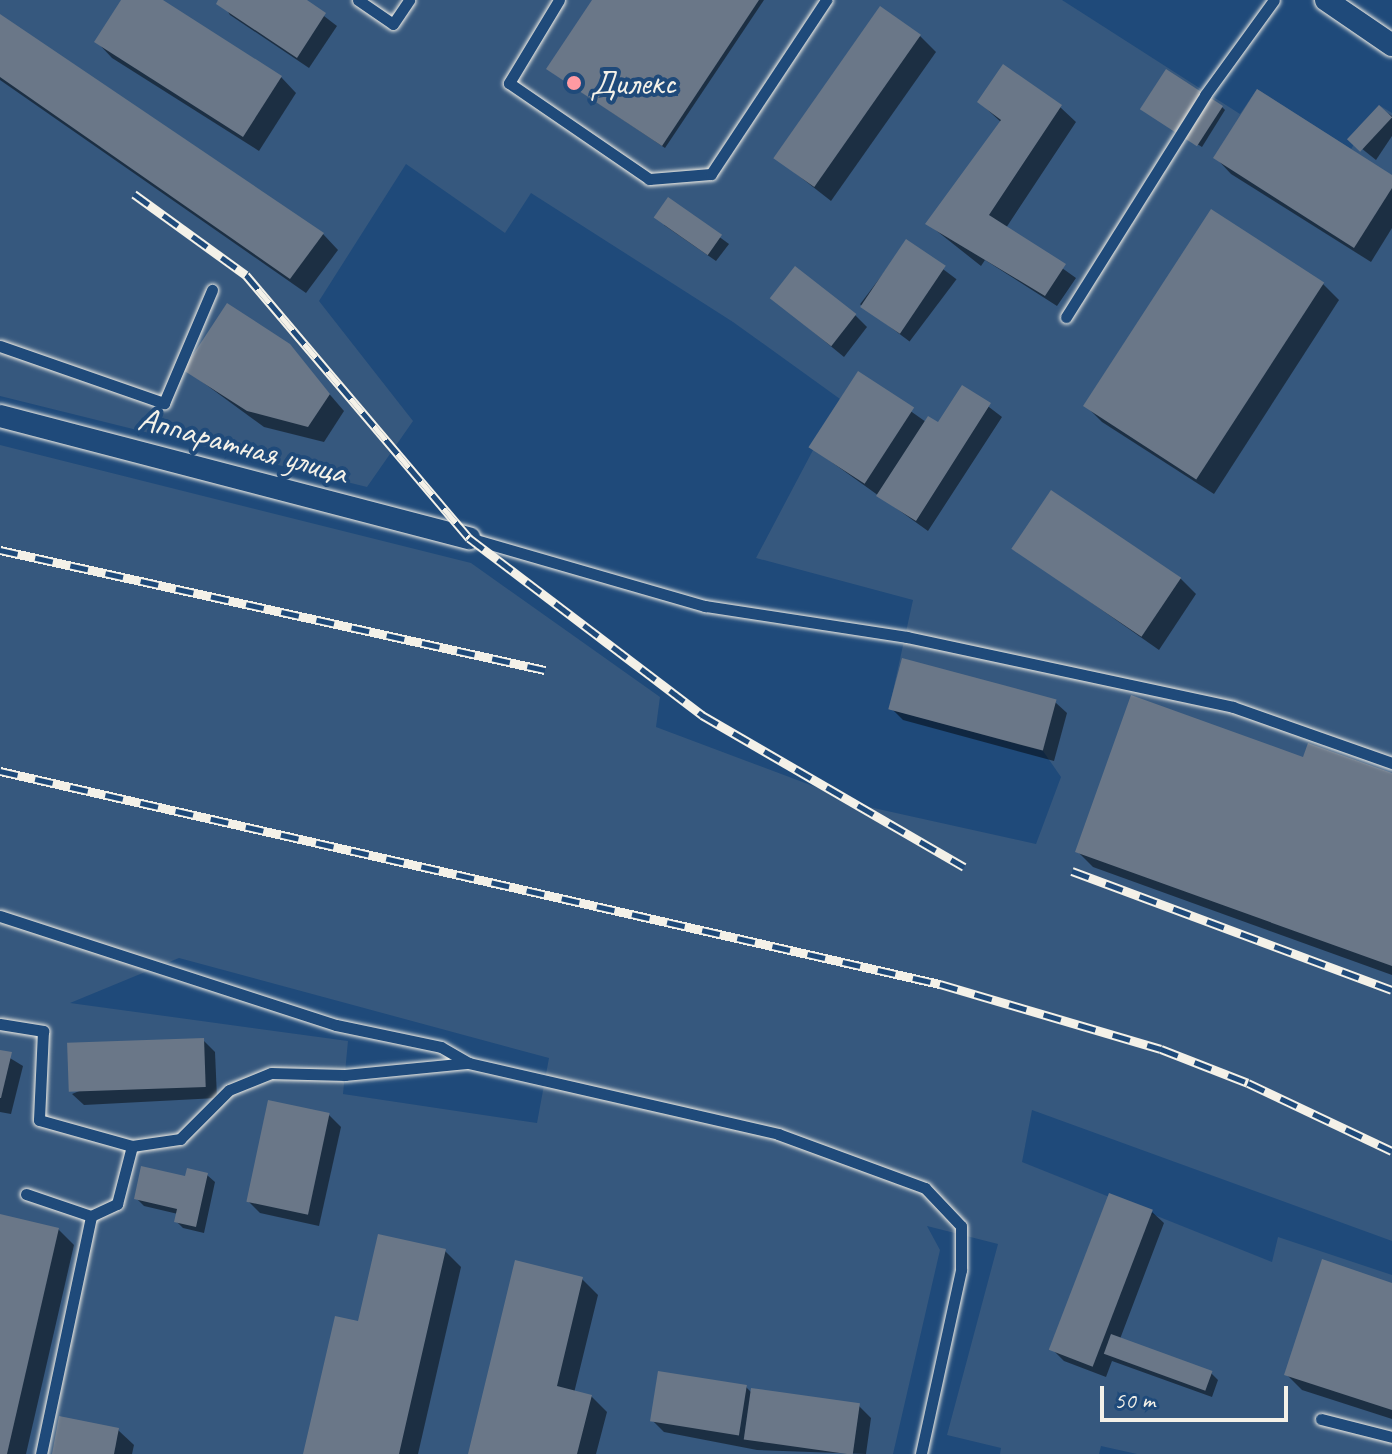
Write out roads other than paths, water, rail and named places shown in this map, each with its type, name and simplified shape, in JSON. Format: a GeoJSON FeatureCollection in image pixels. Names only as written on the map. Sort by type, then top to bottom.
{"type":"FeatureCollection","features":[{"type":"Feature","properties":{"kind":"street"},"geometry":{"type":"LineString","coordinates":[[1326,0],[1392,45]]}},
{"type":"Feature","properties":{"kind":"street","name":"Аппаратная улица"},"geometry":{"type":"LineString","coordinates":[[0,416],[469,538]]}},
{"type":"Feature","properties":{"kind":"lane"},"geometry":{"type":"LineString","coordinates":[[358,0],[393,24],[409,0]]}},
{"type":"Feature","properties":{"kind":"lane"},"geometry":{"type":"LineString","coordinates":[[559,0],[509,83],[649,179],[711,174],[826,0]]}},
{"type":"Feature","properties":{"kind":"lane"},"geometry":{"type":"LineString","coordinates":[[1066,317],[1205,95],[1274,0]]}},
{"type":"Feature","properties":{"kind":"lane"},"geometry":{"type":"LineString","coordinates":[[0,346],[164,403],[212,290]]}},
{"type":"Feature","properties":{"kind":"lane"},"geometry":{"type":"LineString","coordinates":[[469,538],[705,606],[907,637],[1233,707],[1392,763]]}},
{"type":"Feature","properties":{"kind":"lane"},"geometry":{"type":"LineString","coordinates":[[0,916],[336,1025],[441,1047],[469,1063],[778,1134],[925,1188],[961,1226],[961,1270],[921,1454]]}},
{"type":"Feature","properties":{"kind":"lane"},"geometry":{"type":"LineString","coordinates":[[0,1024],[43,1031],[39,1120],[132,1146],[180,1139],[229,1090],[271,1073],[345,1075],[469,1063]]}},
{"type":"Feature","properties":{"kind":"lane"},"geometry":{"type":"LineString","coordinates":[[26,1194],[91,1216],[117,1204],[132,1146]]}},
{"type":"Feature","properties":{"kind":"lane"},"geometry":{"type":"LineString","coordinates":[[41,1454],[91,1216]]}},
{"type":"Feature","properties":{"kind":"lane"},"geometry":{"type":"LineString","coordinates":[[1321,1419],[1392,1437]]}},
{"type":"Feature","properties":{"kind":"railway"},"geometry":{"type":"LineString","coordinates":[[134,194],[246,275],[469,538],[702,715],[964,867]]}},
{"type":"Feature","properties":{"kind":"railway"},"geometry":{"type":"LineString","coordinates":[[0,550],[545,670]]}},
{"type":"Feature","properties":{"kind":"railway"},"geometry":{"type":"LineString","coordinates":[[0,771],[940,984],[1161,1049],[1248,1083],[1392,1151]]}},
{"type":"Feature","properties":{"kind":"railway"},"geometry":{"type":"LineString","coordinates":[[1072,871],[1392,990]]}},
{"type":"Feature","properties":{"kind":"place","name":"Дилекс"},"geometry":{"type":"Point","coordinates":[574,83]}}]}
